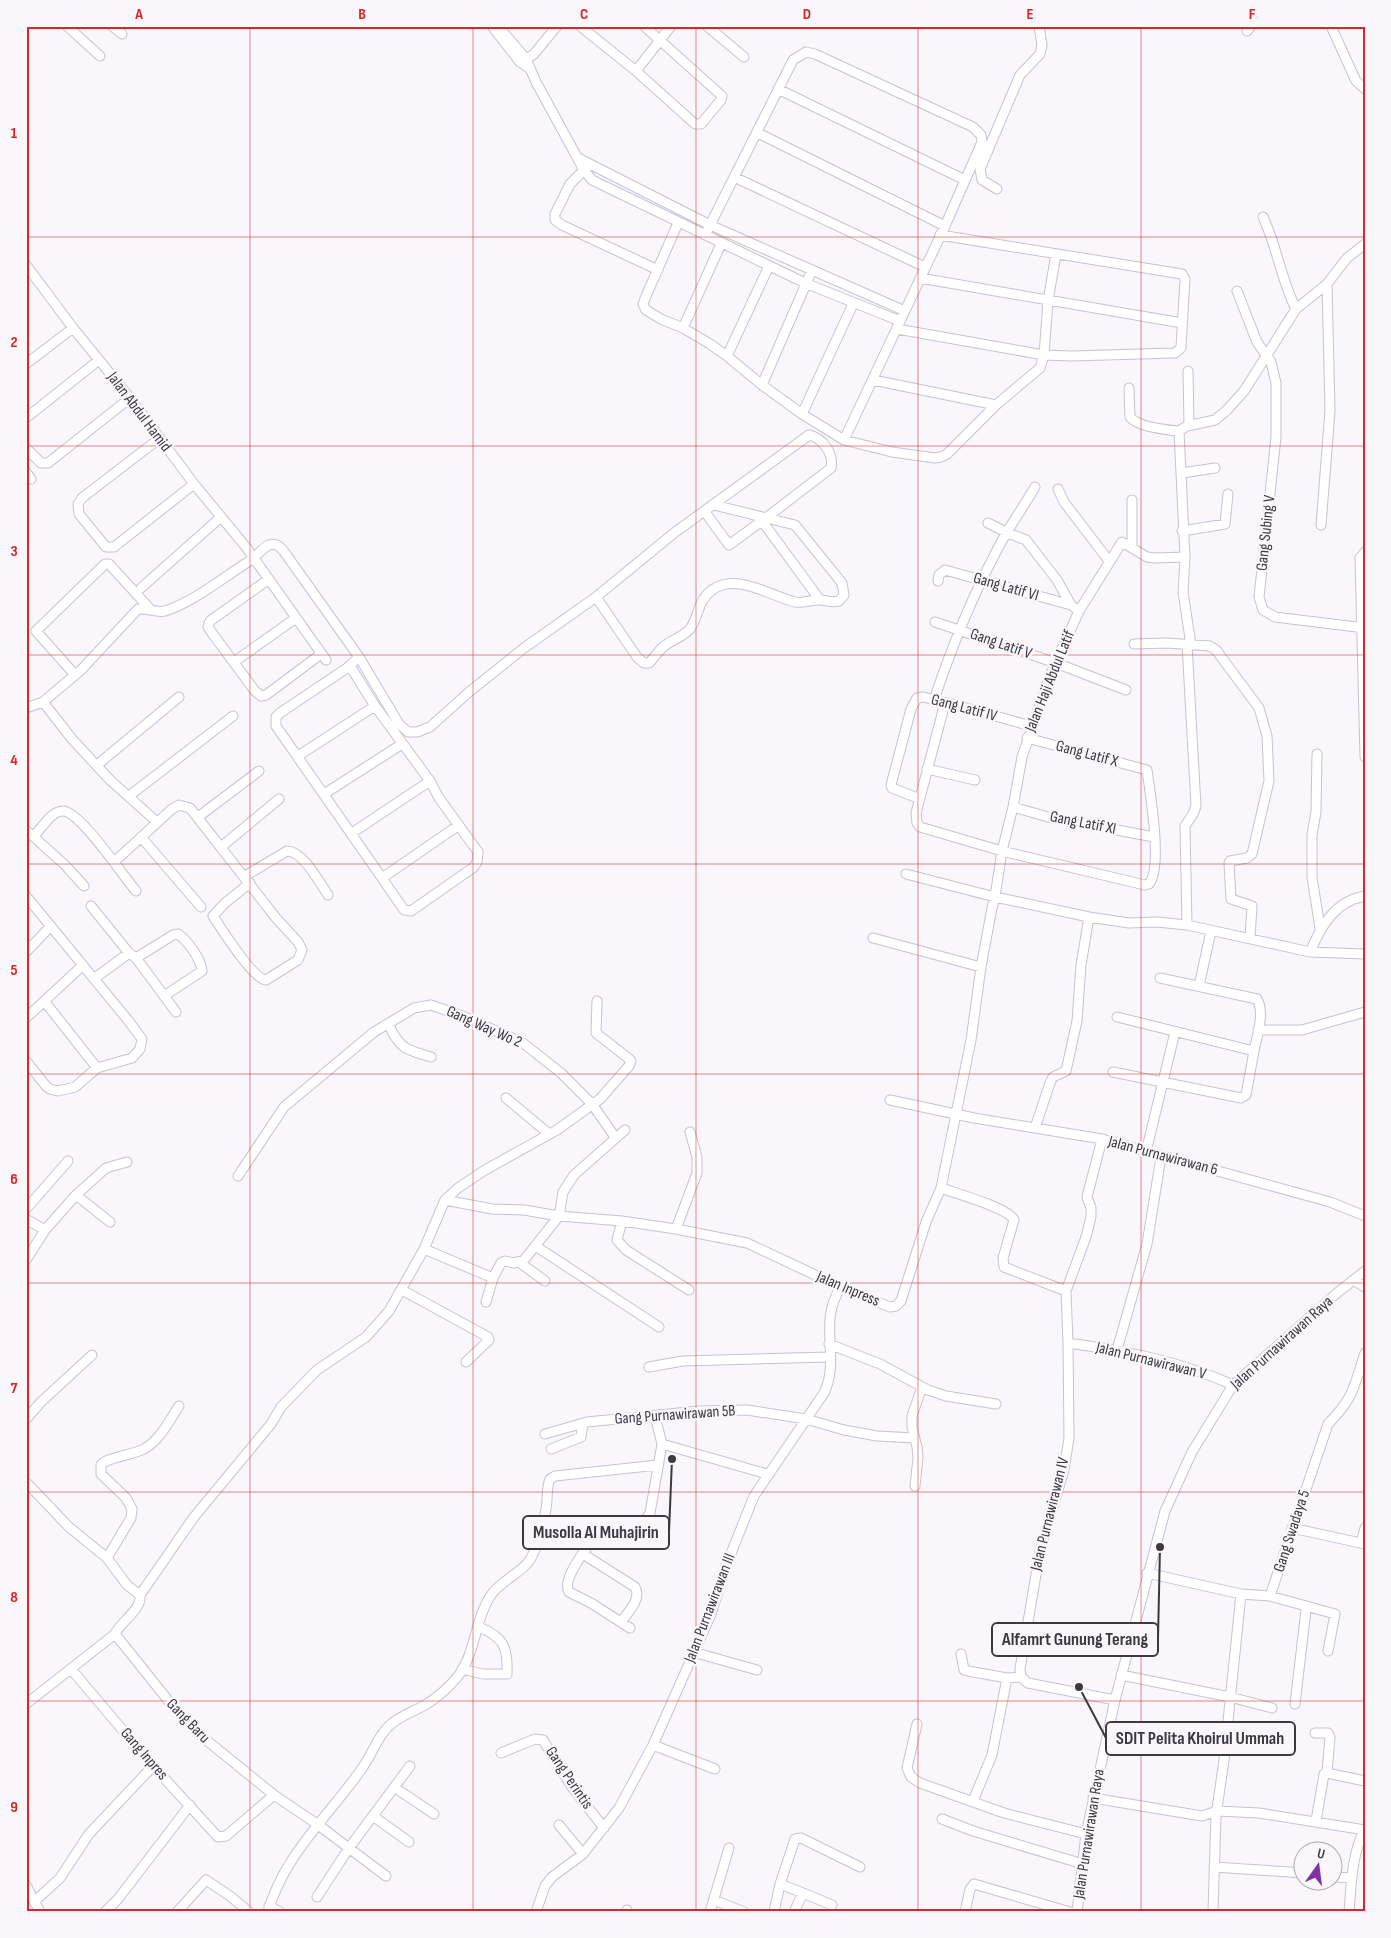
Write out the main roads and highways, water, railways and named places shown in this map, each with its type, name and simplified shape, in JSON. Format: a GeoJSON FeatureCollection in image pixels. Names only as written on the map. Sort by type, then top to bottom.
{"type":"FeatureCollection","features":[{"type":"Feature","properties":{"kind":"place","name":"Musolla Al Muhajirin"},"geometry":{"type":"Point","coordinates":[672,1459]}},
{"type":"Feature","properties":{"kind":"place","name":"Alfamrt Gunung Terang"},"geometry":{"type":"Point","coordinates":[1160,1547]}},
{"type":"Feature","properties":{"kind":"place","name":"SDIT Pelita Khoirul Ummah"},"geometry":{"type":"Point","coordinates":[1079,1687]}}]}
